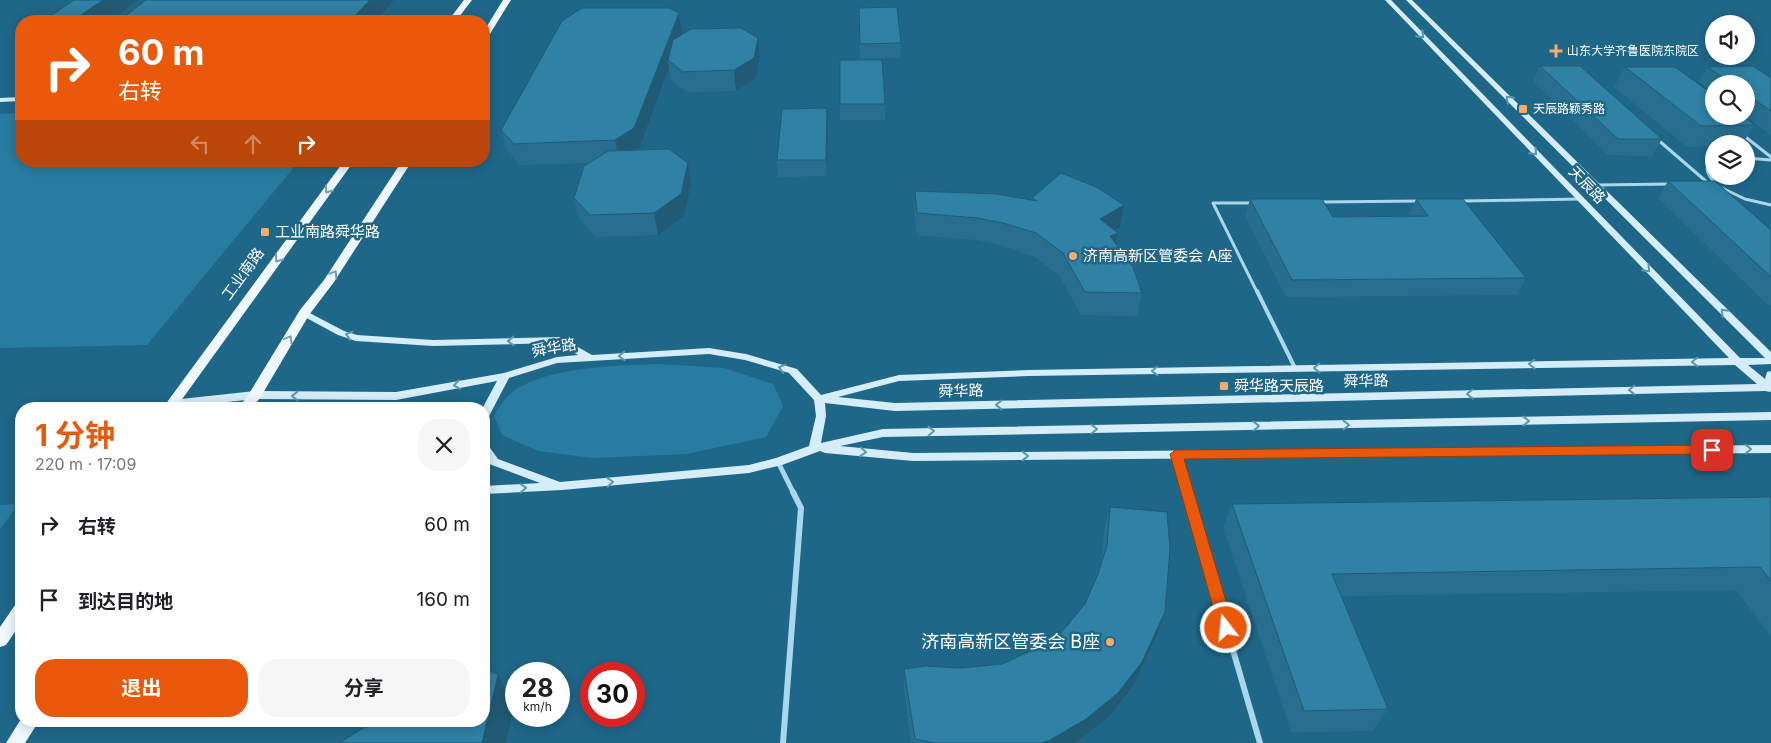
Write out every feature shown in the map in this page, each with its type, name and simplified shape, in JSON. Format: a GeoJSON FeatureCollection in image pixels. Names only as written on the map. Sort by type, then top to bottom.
{"type":"FeatureCollection","features":[{"type":"Feature","properties":{"kind":"main road"},"geometry":{"type":"LineString","coordinates":[[457,15],[468,0]]}},
{"type":"Feature","properties":{"kind":"main road"},"geometry":{"type":"LineString","coordinates":[[490,27],[507,0]]}},
{"type":"Feature","properties":{"kind":"main road","name":"天辰路"},"geometry":{"type":"LineString","coordinates":[[1388,0],[1740,361],[1770,388]]}},
{"type":"Feature","properties":{"kind":"main road","name":"天辰路"},"geometry":{"type":"LineString","coordinates":[[1409,0],[1771,360]]}},
{"type":"Feature","properties":{"kind":"main road"},"geometry":{"type":"LineString","coordinates":[[0,100],[15,100]]}},
{"type":"Feature","properties":{"kind":"main road","name":"工业南路"},"geometry":{"type":"LineString","coordinates":[[173,402],[345,167]]}},
{"type":"Feature","properties":{"kind":"main road"},"geometry":{"type":"LineString","coordinates":[[250,402],[304,313],[328,282],[403,167]]}},
{"type":"Feature","properties":{"kind":"main road"},"geometry":{"type":"LineString","coordinates":[[304,313],[341,333],[356,338],[433,343],[560,340],[590,358]]}},
{"type":"Feature","properties":{"kind":"main road","name":"舜华路"},"geometry":{"type":"LineString","coordinates":[[201,402],[255,395],[396,396],[504,376],[557,360],[709,352],[746,357],[793,372],[819,398],[895,408],[1770,388]]}},
{"type":"Feature","properties":{"kind":"main road"},"geometry":{"type":"LineString","coordinates":[[814,448],[821,416],[819,398],[899,378],[1295,368],[1771,360]]}},
{"type":"Feature","properties":{"kind":"main road"},"geometry":{"type":"LineString","coordinates":[[1770,388],[1771,374]]}},
{"type":"Feature","properties":{"kind":"main road"},"geometry":{"type":"LineString","coordinates":[[490,403],[504,376]]}},
{"type":"Feature","properties":{"kind":"main road"},"geometry":{"type":"LineString","coordinates":[[490,490],[562,486],[749,469],[778,462],[814,448],[884,433],[1771,416]]}},
{"type":"Feature","properties":{"kind":"main road"},"geometry":{"type":"LineString","coordinates":[[814,448],[913,457],[1771,449]]}},
{"type":"Feature","properties":{"kind":"main road"},"geometry":{"type":"LineString","coordinates":[[490,459],[562,486]]}},
{"type":"Feature","properties":{"kind":"main road"},"geometry":{"type":"LineString","coordinates":[[0,640],[15,619]]}},
{"type":"Feature","properties":{"kind":"main road"},"geometry":{"type":"LineString","coordinates":[[15,743],[26,727]]}},
{"type":"Feature","properties":{"kind":"street"},"geometry":{"type":"LineString","coordinates":[[1176,454],[1260,743]]}},
{"type":"Feature","properties":{"kind":"street"},"geometry":{"type":"LineString","coordinates":[[778,462],[801,508],[783,743]]}},
{"type":"Feature","properties":{"kind":"lane"},"geometry":{"type":"LineString","coordinates":[[1650,133],[1705,180]]}},
{"type":"Feature","properties":{"kind":"lane"},"geometry":{"type":"LineString","coordinates":[[1742,134],[1771,158]]}},
{"type":"Feature","properties":{"kind":"lane"},"geometry":{"type":"LineString","coordinates":[[1755,158],[1771,158]]}},
{"type":"Feature","properties":{"kind":"lane"},"geometry":{"type":"LineString","coordinates":[[1699,183],[1705,183]]}},
{"type":"Feature","properties":{"kind":"lane"},"geometry":{"type":"LineString","coordinates":[[1596,185],[1680,184]]}},
{"type":"Feature","properties":{"kind":"lane"},"geometry":{"type":"LineString","coordinates":[[1710,185],[1715,189]]}},
{"type":"Feature","properties":{"kind":"lane"},"geometry":{"type":"LineString","coordinates":[[1717,185],[1731,193],[1759,203],[1771,204]]}},
{"type":"Feature","properties":{"kind":"lane"},"geometry":{"type":"LineString","coordinates":[[1457,201],[1583,200]]}},
{"type":"Feature","properties":{"kind":"lane"},"geometry":{"type":"LineString","coordinates":[[1311,202],[1428,201]]}},
{"type":"Feature","properties":{"kind":"lane"},"geometry":{"type":"LineString","coordinates":[[1262,203],[1213,203],[1295,368]]}},
{"type":"Feature","properties":{"kind":"shaded area"},"geometry":{"type":"Polygon","coordinates":[[[15,113],[15,167],[294,167],[147,345],[0,348],[0,114],[15,113]]]}},
{"type":"Feature","properties":{"kind":"shaded area"},"geometry":{"type":"Polygon","coordinates":[[[658,364],[724,368],[773,384],[783,406],[766,437],[686,454],[593,458],[538,451],[502,435],[494,416],[507,397],[521,387],[538,379],[558,373],[600,367],[658,364]]]}},
{"type":"Feature","properties":{"kind":"shaded area"},"geometry":{"type":"Polygon","coordinates":[[[15,504],[15,509],[0,529],[0,505],[15,504]]]}},
{"type":"Feature","properties":{"kind":"building"},"geometry":{"type":"Polygon","coordinates":[[[74,0],[103,0],[81,15],[52,15],[74,0]]]}},
{"type":"Feature","properties":{"kind":"building"},"geometry":{"type":"Polygon","coordinates":[[[146,0],[370,0],[356,15],[127,15],[146,0]]]}},
{"type":"Feature","properties":{"kind":"building"},"geometry":{"type":"Polygon","coordinates":[[[897,7],[901,43],[860,44],[859,8],[897,7]]]}},
{"type":"Feature","properties":{"kind":"building"},"geometry":{"type":"Polygon","coordinates":[[[582,8],[669,8],[679,13],[634,128],[615,140],[514,144],[501,130],[562,21],[582,8]]]}},
{"type":"Feature","properties":{"kind":"building"},"geometry":{"type":"Polygon","coordinates":[[[741,28],[758,38],[754,58],[734,70],[683,72],[668,60],[673,40],[691,29],[741,28]]]}},
{"type":"Feature","properties":{"kind":"building"},"geometry":{"type":"Polygon","coordinates":[[[840,60],[882,60],[885,104],[840,104],[840,60]]]}},
{"type":"Feature","properties":{"kind":"building"},"geometry":{"type":"Polygon","coordinates":[[[1540,66],[1580,66],[1662,139],[1618,139],[1540,66]]]}},
{"type":"Feature","properties":{"kind":"building"},"geometry":{"type":"Polygon","coordinates":[[[1753,66],[1771,78],[1771,111],[1755,100],[1755,75],[1719,75],[1708,67],[1753,66]]]}},
{"type":"Feature","properties":{"kind":"building"},"geometry":{"type":"Polygon","coordinates":[[[1625,67],[1675,67],[1705,89],[1705,125],[1755,125],[1701,126],[1625,67]]]}},
{"type":"Feature","properties":{"kind":"building"},"geometry":{"type":"Polygon","coordinates":[[[827,108],[826,160],[777,160],[782,109],[827,108]]]}},
{"type":"Feature","properties":{"kind":"building"},"geometry":{"type":"Polygon","coordinates":[[[669,149],[688,163],[681,194],[654,213],[590,215],[574,198],[584,166],[608,151],[669,149]]]}},
{"type":"Feature","properties":{"kind":"building"},"geometry":{"type":"Polygon","coordinates":[[[1061,173],[1096,187],[1124,205],[1100,219],[1118,233],[1110,236],[1133,267],[1142,293],[1085,292],[1063,253],[1036,233],[1003,223],[977,218],[917,213],[915,191],[997,194],[1037,201],[1032,198],[1061,173]]]}},
{"type":"Feature","properties":{"kind":"building"},"geometry":{"type":"Polygon","coordinates":[[[1668,181],[1705,181],[1705,185],[1720,185],[1771,230],[1771,277],[1668,181]]]}},
{"type":"Feature","properties":{"kind":"building"},"geometry":{"type":"Polygon","coordinates":[[[1250,199],[1322,199],[1333,217],[1428,216],[1416,199],[1463,199],[1526,278],[1292,280],[1250,199]]]}},
{"type":"Feature","properties":{"kind":"building"},"geometry":{"type":"Polygon","coordinates":[[[1771,497],[1771,581],[1760,567],[1332,574],[1388,709],[1304,711],[1232,504],[1771,497]]]}},
{"type":"Feature","properties":{"kind":"building","name":"济南高新区管委会 B座"},"geometry":{"type":"Polygon","coordinates":[[[1110,507],[1167,512],[1170,549],[1165,612],[1142,662],[1118,693],[1086,719],[1050,740],[1041,743],[935,743],[915,739],[904,669],[926,666],[961,668],[1002,664],[1055,640],[1085,604],[1098,574],[1107,546],[1110,507]]]}},
{"type":"Feature","properties":{"kind":"building"},"geometry":{"type":"Polygon","coordinates":[[[490,671],[498,675],[490,709],[490,671]]]}},
{"type":"Feature","properties":{"kind":"building"},"geometry":{"type":"Polygon","coordinates":[[[365,727],[486,727],[482,743],[339,743],[365,727]]]}},
{"type":"Feature","properties":{"kind":"place","name":"山东大学齐鲁医院东院区"},"geometry":{"type":"Point","coordinates":[1556,51]}},
{"type":"Feature","properties":{"kind":"place","name":"天辰路颖秀路"},"geometry":{"type":"Point","coordinates":[1523,109]}},
{"type":"Feature","properties":{"kind":"place","name":"工业南路舜华路"},"geometry":{"type":"Point","coordinates":[265,232]}},
{"type":"Feature","properties":{"kind":"place","name":"济南高新区管委会 A座"},"geometry":{"type":"Point","coordinates":[1073,256]}},
{"type":"Feature","properties":{"kind":"place","name":"舜华路天辰路"},"geometry":{"type":"Point","coordinates":[1224,386]}},
{"type":"Feature","properties":{"kind":"place","name":"济南高新区管委会 B座"},"geometry":{"type":"Point","coordinates":[1110,642]}},
{"type":"Feature","properties":{"kind":"route"},"geometry":{"type":"LineString","coordinates":[[1226,628],[1176,454],[1712,450]]}}]}
